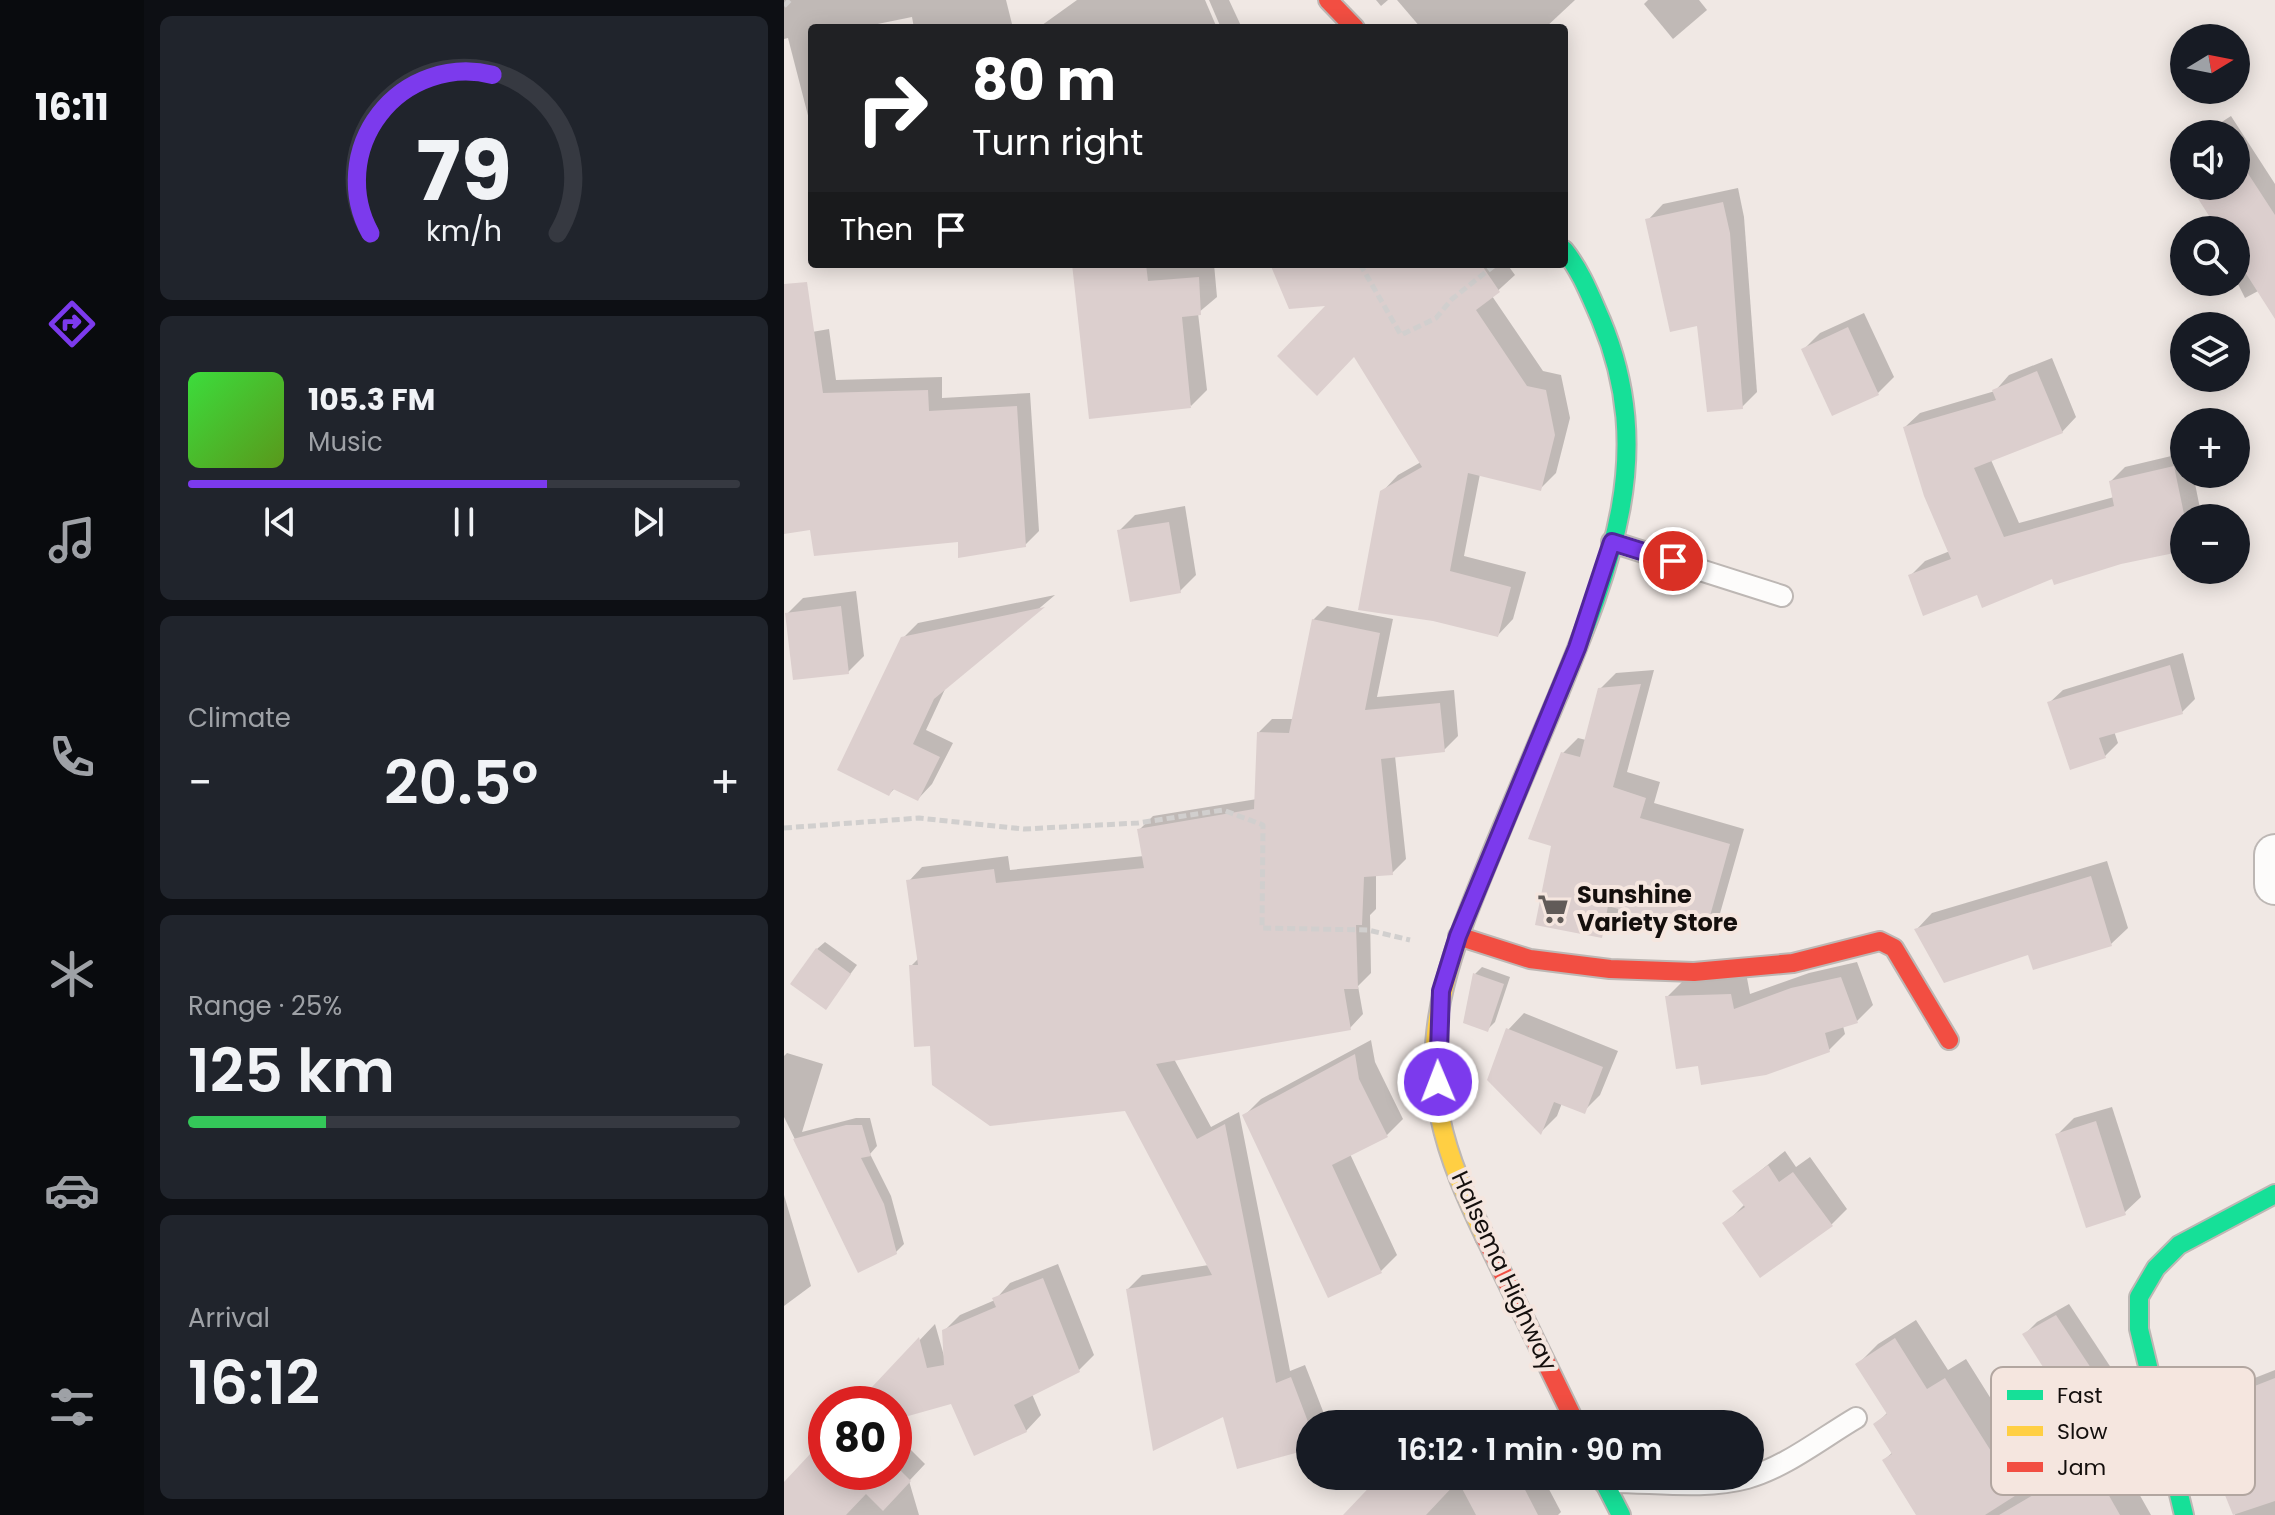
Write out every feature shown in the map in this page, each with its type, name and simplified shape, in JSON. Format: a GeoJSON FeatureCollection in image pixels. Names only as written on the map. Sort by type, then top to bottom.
{"type":"FeatureCollection","features":[{"type":"Feature","properties":{"kind":"main road"},"geometry":{"type":"LineString","coordinates":[[1328,0],[1351,24]]}},
{"type":"Feature","properties":{"kind":"main road","name":"Halsema Highway"},"geometry":{"type":"LineString","coordinates":[[1568,255],[1578,267],[1608,338],[1627,406],[1628,475],[1612,542],[1577,648],[1456,944],[1441,991],[1436,1051],[1439,1114],[1457,1178],[1569,1410]]}},
{"type":"Feature","properties":{"kind":"main road"},"geometry":{"type":"LineString","coordinates":[[1456,944],[1530,959],[1610,969],[1694,972],[1793,963],[1880,941],[1894,948],[1949,1040]]}},
{"type":"Feature","properties":{"kind":"main road"},"geometry":{"type":"LineString","coordinates":[[2148,1367],[2139,1329],[2139,1297],[2156,1268],[2179,1245],[2275,1194]]}},
{"type":"Feature","properties":{"kind":"main road"},"geometry":{"type":"LineString","coordinates":[[1608,1490],[1621,1515]]}},
{"type":"Feature","properties":{"kind":"main road"},"geometry":{"type":"LineString","coordinates":[[2179,1495],[2184,1515]]}},
{"type":"Feature","properties":{"kind":"street"},"geometry":{"type":"LineString","coordinates":[[2275,855],[2275,884]]}},
{"type":"Feature","properties":{"kind":"lane"},"geometry":{"type":"LineString","coordinates":[[1612,542],[1782,596]]}},
{"type":"Feature","properties":{"kind":"lane"},"geometry":{"type":"LineString","coordinates":[[1764,1470],[1856,1418]]}},
{"type":"Feature","properties":{"kind":"path"},"geometry":{"type":"LineString","coordinates":[[784,6],[790,0]]}},
{"type":"Feature","properties":{"kind":"path"},"geometry":{"type":"LineString","coordinates":[[1362,268],[1401,335],[1436,318],[1452,299],[1491,268]]}},
{"type":"Feature","properties":{"kind":"path"},"geometry":{"type":"LineString","coordinates":[[784,828],[919,818],[1024,829],[1138,823],[1223,810],[1263,825],[1262,928],[1368,930],[1456,944]]}},
{"type":"Feature","properties":{"kind":"building"},"geometry":{"type":"Polygon","coordinates":[[[2250,177],[2275,215],[2275,319],[2250,280],[2250,216],[2209,216],[2199,200],[2250,200],[2250,177]]]}},
{"type":"Feature","properties":{"kind":"building"},"geometry":{"type":"Polygon","coordinates":[[[1723,202],[1730,233],[1743,409],[1707,412],[1697,326],[1670,332],[1645,219],[1723,202]]]}},
{"type":"Feature","properties":{"kind":"building"},"geometry":{"type":"Polygon","coordinates":[[[1072,268],[1146,268],[1148,281],[1199,277],[1201,315],[1182,317],[1191,408],[1089,419],[1072,268]]]}},
{"type":"Feature","properties":{"kind":"building"},"geometry":{"type":"Polygon","coordinates":[[[1272,268],[1484,268],[1500,292],[1476,310],[1527,386],[1546,390],[1555,435],[1541,491],[1468,473],[1450,571],[1511,587],[1498,637],[1433,621],[1358,610],[1380,491],[1422,467],[1354,357],[1317,396],[1277,356],[1325,306],[1289,309],[1272,268]]]}},
{"type":"Feature","properties":{"kind":"building"},"geometry":{"type":"Polygon","coordinates":[[[807,282],[823,393],[928,390],[929,411],[1017,406],[1026,547],[958,558],[958,542],[814,556],[810,530],[784,534],[784,284],[807,282]]]}},
{"type":"Feature","properties":{"kind":"building"},"geometry":{"type":"Polygon","coordinates":[[[1848,327],[1879,395],[1832,416],[1801,349],[1848,327]]]}},
{"type":"Feature","properties":{"kind":"building"},"geometry":{"type":"Polygon","coordinates":[[[2037,371],[2063,433],[1974,468],[2004,537],[2114,506],[2109,481],[2170,467],[2170,488],[2179,488],[2182,504],[2170,504],[2170,554],[2121,564],[2054,585],[2052,579],[1982,608],[1977,595],[1923,616],[1908,575],[1951,559],[1924,496],[1903,427],[1996,400],[1992,390],[2037,371]]]}},
{"type":"Feature","properties":{"kind":"building"},"geometry":{"type":"Polygon","coordinates":[[[1169,522],[1181,593],[1130,602],[1117,530],[1169,522]]]}},
{"type":"Feature","properties":{"kind":"building"},"geometry":{"type":"Polygon","coordinates":[[[841,606],[849,674],[793,680],[785,613],[841,606]]]}},
{"type":"Feature","properties":{"kind":"building"},"geometry":{"type":"Polygon","coordinates":[[[1045,607],[934,699],[913,744],[940,757],[918,801],[893,789],[889,796],[837,770],[901,637],[1045,607]]]}},
{"type":"Feature","properties":{"kind":"building"},"geometry":{"type":"Polygon","coordinates":[[[1312,619],[1380,633],[1365,710],[1440,703],[1445,752],[1381,759],[1393,875],[1364,877],[1362,925],[1356,925],[1358,989],[1344,989],[1351,1030],[1156,1064],[1197,1139],[1225,1124],[1276,1383],[1291,1377],[1304,1410],[1296,1410],[1296,1453],[1237,1469],[1223,1417],[1153,1451],[1126,1289],[1212,1275],[1125,1111],[990,1126],[932,1085],[930,1046],[914,1047],[909,965],[918,965],[906,880],[994,869],[996,883],[1144,868],[1137,829],[1254,809],[1257,732],[1289,733],[1312,619]]]}},
{"type":"Feature","properties":{"kind":"building"},"geometry":{"type":"Polygon","coordinates":[[[2170,665],[2183,714],[2099,738],[2106,758],[2070,770],[2047,702],[2170,665]]]}},
{"type":"Feature","properties":{"kind":"building"},"geometry":{"type":"Polygon","coordinates":[[[1641,684],[1613,787],[1646,798],[1640,818],[1730,844],[1705,934],[1608,906],[1602,938],[1535,925],[1551,846],[1528,839],[1561,752],[1580,757],[1598,688],[1641,684]]]}},
{"type":"Feature","properties":{"kind":"building"},"geometry":{"type":"Polygon","coordinates":[[[2091,876],[2112,946],[2033,970],[2028,955],[1944,983],[1914,929],[2091,876]]]}},
{"type":"Feature","properties":{"kind":"building"},"geometry":{"type":"Polygon","coordinates":[[[816,948],[851,974],[826,1010],[790,984],[816,948]]]}},
{"type":"Feature","properties":{"kind":"building"},"geometry":{"type":"Polygon","coordinates":[[[1473,973],[1504,984],[1488,1032],[1463,1023],[1473,973]]]}},
{"type":"Feature","properties":{"kind":"building"},"geometry":{"type":"Polygon","coordinates":[[[1841,977],[1858,1023],[1825,1033],[1830,1052],[1766,1075],[1701,1085],[1698,1066],[1676,1069],[1665,996],[1731,994],[1734,1009],[1791,988],[1841,977]]]}},
{"type":"Feature","properties":{"kind":"building"},"geometry":{"type":"Polygon","coordinates":[[[1506,1028],[1603,1067],[1585,1114],[1554,1102],[1541,1135],[1487,1080],[1506,1028]]]}},
{"type":"Feature","properties":{"kind":"building"},"geometry":{"type":"Polygon","coordinates":[[[1355,1054],[1359,1079],[1388,1137],[1332,1165],[1382,1273],[1328,1298],[1242,1115],[1355,1054]]]}},
{"type":"Feature","properties":{"kind":"building"},"geometry":{"type":"Polygon","coordinates":[[[2096,1121],[2126,1215],[2086,1228],[2055,1134],[2096,1121]]]}},
{"type":"Feature","properties":{"kind":"building"},"geometry":{"type":"Polygon","coordinates":[[[846,1125],[862,1125],[871,1156],[861,1158],[884,1204],[897,1254],[858,1273],[793,1139],[846,1125]]]}},
{"type":"Feature","properties":{"kind":"building"},"geometry":{"type":"Polygon","coordinates":[[[1768,1165],[1779,1182],[1793,1172],[1833,1226],[1760,1278],[1722,1223],[1745,1207],[1732,1191],[1768,1165]]]}},
{"type":"Feature","properties":{"kind":"building"},"geometry":{"type":"Polygon","coordinates":[[[1043,1278],[1080,1372],[1014,1405],[1027,1432],[974,1456],[951,1404],[912,1415],[912,1386],[873,1386],[919,1337],[927,1368],[944,1365],[942,1330],[996,1307],[992,1298],[1043,1278]]]}},
{"type":"Feature","properties":{"kind":"building"},"geometry":{"type":"Polygon","coordinates":[[[2056,1315],[2090,1367],[2043,1367],[2022,1334],[2056,1315]]]}},
{"type":"Feature","properties":{"kind":"building"},"geometry":{"type":"Polygon","coordinates":[[[1895,1338],[1927,1389],[1945,1378],[1991,1451],[1991,1495],[2016,1495],[1985,1515],[1916,1515],[1882,1460],[1892,1454],[1873,1424],[1887,1414],[1855,1364],[1895,1338]]]}},
{"type":"Feature","properties":{"kind":"building"},"geometry":{"type":"Polygon","coordinates":[[[2275,1378],[2275,1501],[2233,1515],[2225,1495],[2255,1495],[2255,1386],[2275,1378]]]}},
{"type":"Feature","properties":{"kind":"building"},"geometry":{"type":"Polygon","coordinates":[[[808,1456],[808,1490],[903,1490],[883,1511],[866,1494],[846,1515],[784,1515],[784,1482],[808,1456]]]}},
{"type":"Feature","properties":{"kind":"building"},"geometry":{"type":"Polygon","coordinates":[[[1367,1490],[1450,1490],[1426,1515],[1343,1515],[1367,1490]]]}},
{"type":"Feature","properties":{"kind":"building"},"geometry":{"type":"Polygon","coordinates":[[[1463,1490],[1525,1490],[1538,1515],[1476,1515],[1463,1490]]]}},
{"type":"Feature","properties":{"kind":"building"},"geometry":{"type":"Polygon","coordinates":[[[2033,1495],[2109,1495],[2120,1515],[1999,1515],[2033,1495]]]}},
{"type":"Feature","properties":{"kind":"traffic: fast"},"geometry":{"type":"LineString","coordinates":[[1559,693],[1610,555],[1626,463],[1625,417],[1617,369],[1589,292],[1568,256]]}},
{"type":"Feature","properties":{"kind":"traffic: fast"},"geometry":{"type":"LineString","coordinates":[[2148,1367],[2139,1329],[2139,1297],[2156,1268],[2179,1245],[2275,1194]]}},
{"type":"Feature","properties":{"kind":"traffic: fast"},"geometry":{"type":"LineString","coordinates":[[1608,1490],[1621,1515]]}},
{"type":"Feature","properties":{"kind":"traffic: fast"},"geometry":{"type":"LineString","coordinates":[[2179,1495],[2184,1515]]}},
{"type":"Feature","properties":{"kind":"traffic: slow"},"geometry":{"type":"LineString","coordinates":[[1485,1237],[1453,1163],[1440,1117],[1435,1082],[1439,1012],[1446,978],[1469,910],[1559,693]]}},
{"type":"Feature","properties":{"kind":"traffic: jam"},"geometry":{"type":"LineString","coordinates":[[1328,0],[1351,24]]}},
{"type":"Feature","properties":{"kind":"traffic: jam"},"geometry":{"type":"LineString","coordinates":[[1458,936],[1530,959],[1610,969],[1694,972],[1793,963],[1880,941],[1894,948],[1949,1040]]}},
{"type":"Feature","properties":{"kind":"traffic: jam"},"geometry":{"type":"LineString","coordinates":[[1485,1237],[1569,1410]]}},
{"type":"Feature","properties":{"kind":"place","name":"Sunshine Variety Store"},"geometry":{"type":"Point","coordinates":[1553,909]}},
{"type":"Feature","properties":{"kind":"route"},"geometry":{"type":"LineString","coordinates":[[1438,1082],[1436,1051],[1441,991],[1458,936],[1577,648],[1612,542],[1673,561]]}}]}
